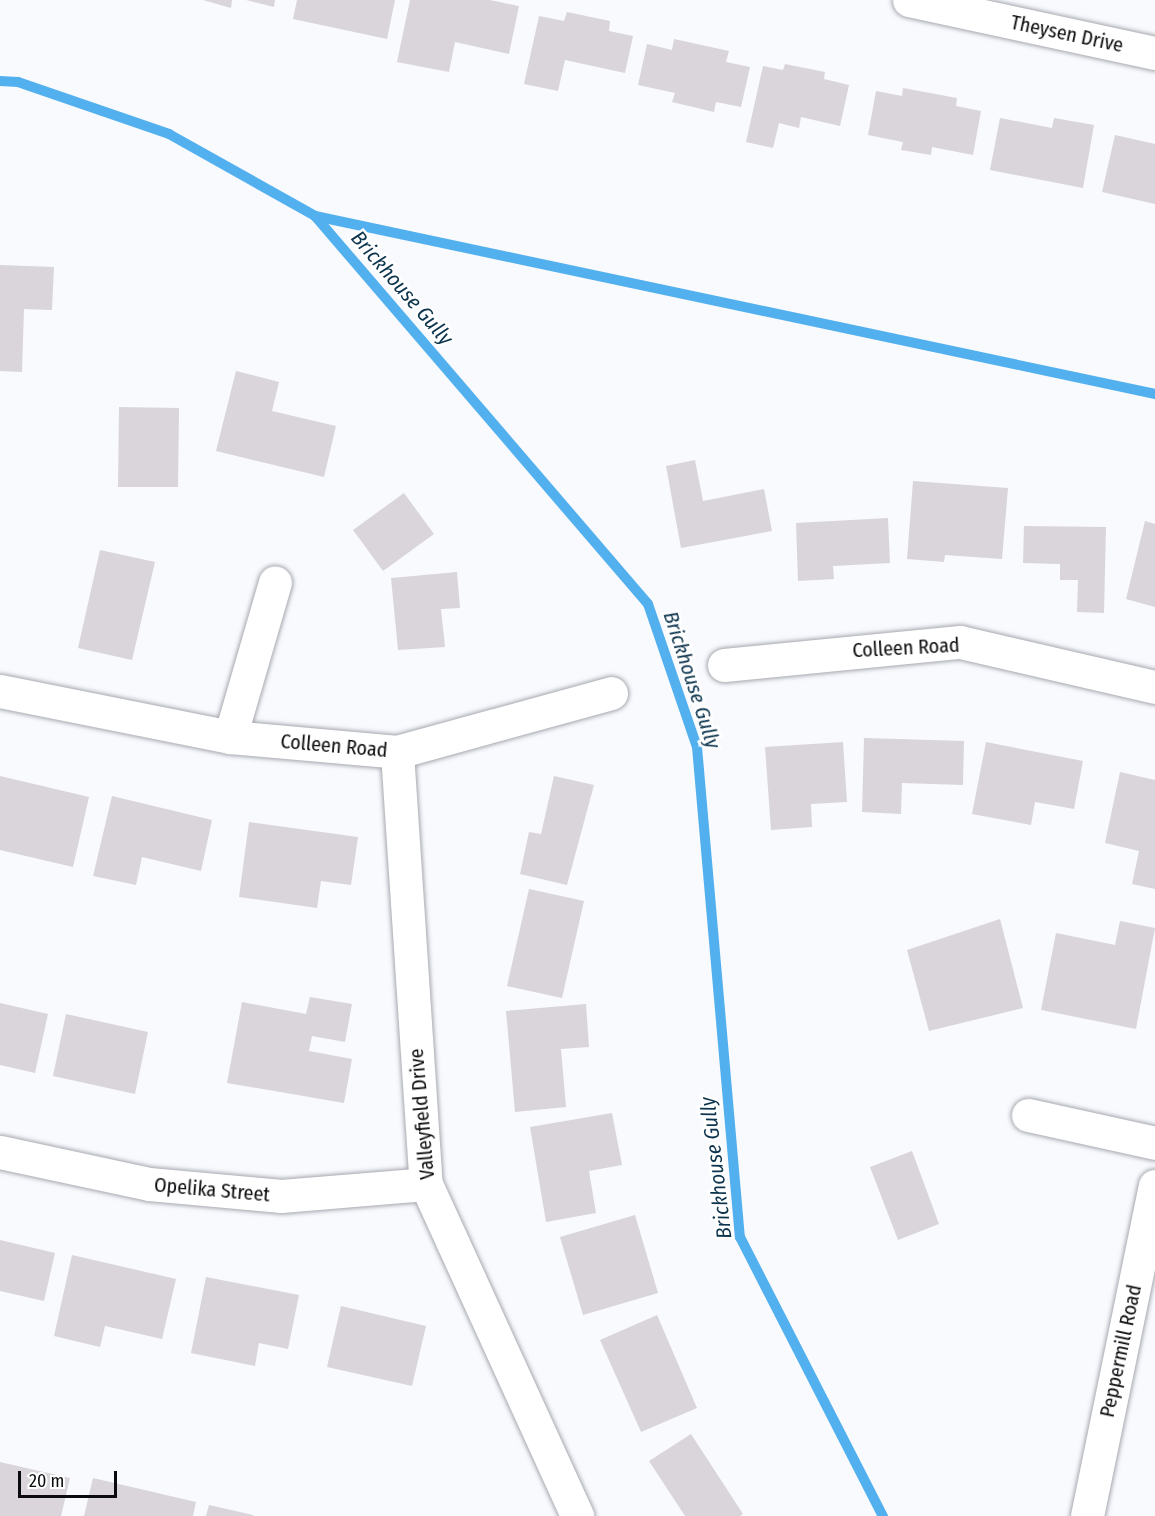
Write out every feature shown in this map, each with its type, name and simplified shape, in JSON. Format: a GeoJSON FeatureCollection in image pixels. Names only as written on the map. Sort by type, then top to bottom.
{"type":"FeatureCollection","features":[{"type":"Feature","properties":{"kind":"street","name":"Theysen Drive"},"geometry":{"type":"LineString","coordinates":[[909,0],[1155,53]]}},
{"type":"Feature","properties":{"kind":"street"},"geometry":{"type":"LineString","coordinates":[[230,737],[275,582]]}},
{"type":"Feature","properties":{"kind":"street","name":"Colleen Road"},"geometry":{"type":"LineString","coordinates":[[724,665],[960,642],[1155,687]]}},
{"type":"Feature","properties":{"kind":"street","name":"Colleen Road"},"geometry":{"type":"LineString","coordinates":[[0,691],[230,737],[397,752],[611,693]]}},
{"type":"Feature","properties":{"kind":"street","name":"Valleyfield Drive"},"geometry":{"type":"LineString","coordinates":[[397,752],[426,1184],[577,1516]]}},
{"type":"Feature","properties":{"kind":"street"},"geometry":{"type":"LineString","coordinates":[[1028,1115],[1155,1143]]}},
{"type":"Feature","properties":{"kind":"street","name":"Opelika Street"},"geometry":{"type":"LineString","coordinates":[[0,1152],[149,1184],[282,1196],[426,1184]]}},
{"type":"Feature","properties":{"kind":"street","name":"Peppermill Road"},"geometry":{"type":"LineString","coordinates":[[1087,1516],[1155,1186]]}},
{"type":"Feature","properties":{"kind":"building"},"geometry":{"type":"Polygon","coordinates":[[[203,0],[232,0],[231,8],[203,0]]]}},
{"type":"Feature","properties":{"kind":"building"},"geometry":{"type":"Polygon","coordinates":[[[246,0],[275,0],[274,7],[246,0]]]}},
{"type":"Feature","properties":{"kind":"building"},"geometry":{"type":"Polygon","coordinates":[[[297,0],[395,0],[387,39],[293,19],[297,0]]]}},
{"type":"Feature","properties":{"kind":"building"},"geometry":{"type":"Polygon","coordinates":[[[410,0],[490,0],[519,6],[509,54],[455,42],[449,72],[397,62],[410,0]]]}},
{"type":"Feature","properties":{"kind":"building"},"geometry":{"type":"Polygon","coordinates":[[[567,12],[610,21],[609,31],[633,36],[625,73],[565,60],[558,91],[524,84],[539,16],[564,21],[567,12]]]}},
{"type":"Feature","properties":{"kind":"building"},"geometry":{"type":"Polygon","coordinates":[[[674,39],[729,51],[726,62],[750,67],[741,107],[716,102],[714,112],[672,102],[675,93],[638,85],[647,44],[672,50],[674,39]]]}},
{"type":"Feature","properties":{"kind":"building"},"geometry":{"type":"Polygon","coordinates":[[[785,64],[825,72],[824,79],[849,85],[840,126],[801,117],[799,128],[779,123],[773,148],[746,142],[763,66],[783,70],[785,64]]]}},
{"type":"Feature","properties":{"kind":"building"},"geometry":{"type":"Polygon","coordinates":[[[903,88],[957,98],[956,106],[981,111],[973,155],[932,147],[931,155],[901,150],[903,142],[868,135],[876,91],[902,96],[903,88]]]}},
{"type":"Feature","properties":{"kind":"building"},"geometry":{"type":"Polygon","coordinates":[[[1000,118],[1052,128],[1054,118],[1094,125],[1083,188],[990,170],[1000,118]]]}},
{"type":"Feature","properties":{"kind":"building"},"geometry":{"type":"Polygon","coordinates":[[[1115,135],[1155,144],[1155,204],[1102,192],[1115,135]]]}},
{"type":"Feature","properties":{"kind":"building"},"geometry":{"type":"Polygon","coordinates":[[[0,265],[54,267],[52,310],[24,309],[22,372],[0,371],[0,265]]]}},
{"type":"Feature","properties":{"kind":"building"},"geometry":{"type":"Polygon","coordinates":[[[236,371],[279,382],[272,411],[336,426],[324,477],[216,451],[236,371]]]}},
{"type":"Feature","properties":{"kind":"building"},"geometry":{"type":"Polygon","coordinates":[[[119,407],[179,408],[178,487],[118,487],[119,407]]]}},
{"type":"Feature","properties":{"kind":"building"},"geometry":{"type":"Polygon","coordinates":[[[695,460],[703,501],[764,489],[772,531],[681,548],[666,466],[695,460]]]}},
{"type":"Feature","properties":{"kind":"building"},"geometry":{"type":"Polygon","coordinates":[[[913,481],[1008,488],[1002,559],[945,555],[944,562],[907,559],[913,481]]]}},
{"type":"Feature","properties":{"kind":"building"},"geometry":{"type":"Polygon","coordinates":[[[404,493],[434,534],[383,571],[353,530],[404,493]]]}},
{"type":"Feature","properties":{"kind":"building"},"geometry":{"type":"Polygon","coordinates":[[[888,518],[890,563],[833,566],[834,579],[798,581],[796,523],[888,518]]]}},
{"type":"Feature","properties":{"kind":"building"},"geometry":{"type":"Polygon","coordinates":[[[1145,521],[1155,524],[1155,607],[1126,599],[1145,521]]]}},
{"type":"Feature","properties":{"kind":"building"},"geometry":{"type":"Polygon","coordinates":[[[1024,526],[1106,527],[1104,613],[1077,612],[1078,580],[1060,580],[1060,564],[1023,563],[1024,526]]]}},
{"type":"Feature","properties":{"kind":"building"},"geometry":{"type":"Polygon","coordinates":[[[100,550],[155,562],[132,660],[78,648],[100,550]]]}},
{"type":"Feature","properties":{"kind":"building"},"geometry":{"type":"Polygon","coordinates":[[[457,572],[460,608],[441,609],[445,647],[398,650],[391,578],[457,572]]]}},
{"type":"Feature","properties":{"kind":"building"},"geometry":{"type":"Polygon","coordinates":[[[864,738],[964,741],[963,785],[902,783],[901,814],[862,812],[864,738]]]}},
{"type":"Feature","properties":{"kind":"building"},"geometry":{"type":"Polygon","coordinates":[[[843,742],[847,802],[811,804],[812,827],[771,830],[765,747],[843,742]]]}},
{"type":"Feature","properties":{"kind":"building"},"geometry":{"type":"Polygon","coordinates":[[[986,742],[1083,761],[1074,809],[1035,802],[1031,825],[972,814],[986,742]]]}},
{"type":"Feature","properties":{"kind":"building"},"geometry":{"type":"Polygon","coordinates":[[[1120,772],[1155,780],[1155,889],[1132,884],[1139,851],[1105,843],[1120,772]]]}},
{"type":"Feature","properties":{"kind":"building"},"geometry":{"type":"Polygon","coordinates":[[[0,776],[89,797],[73,867],[0,850],[0,776]]]}},
{"type":"Feature","properties":{"kind":"building"},"geometry":{"type":"Polygon","coordinates":[[[554,776],[594,785],[567,885],[520,874],[529,832],[541,834],[554,776]]]}},
{"type":"Feature","properties":{"kind":"building"},"geometry":{"type":"Polygon","coordinates":[[[112,796],[212,820],[201,871],[142,857],[136,885],[93,876],[112,796]]]}},
{"type":"Feature","properties":{"kind":"building"},"geometry":{"type":"Polygon","coordinates":[[[249,822],[358,837],[351,885],[321,881],[317,908],[239,897],[249,822]]]}},
{"type":"Feature","properties":{"kind":"building"},"geometry":{"type":"Polygon","coordinates":[[[529,889],[584,901],[562,998],[507,986],[529,889]]]}},
{"type":"Feature","properties":{"kind":"building"},"geometry":{"type":"Polygon","coordinates":[[[1000,919],[1023,1008],[929,1031],[907,950],[1000,919]]]}},
{"type":"Feature","properties":{"kind":"building"},"geometry":{"type":"Polygon","coordinates":[[[1120,921],[1155,928],[1136,1029],[1041,1010],[1056,933],[1115,945],[1120,921]]]}},
{"type":"Feature","properties":{"kind":"building"},"geometry":{"type":"Polygon","coordinates":[[[310,997],[352,1004],[345,1042],[312,1036],[309,1051],[352,1059],[344,1103],[227,1083],[242,1002],[306,1014],[310,997]]]}},
{"type":"Feature","properties":{"kind":"building"},"geometry":{"type":"Polygon","coordinates":[[[0,1003],[48,1014],[35,1073],[0,1065],[0,1003]]]}},
{"type":"Feature","properties":{"kind":"building"},"geometry":{"type":"Polygon","coordinates":[[[586,1004],[589,1047],[561,1049],[566,1107],[515,1112],[506,1011],[586,1004]]]}},
{"type":"Feature","properties":{"kind":"building"},"geometry":{"type":"Polygon","coordinates":[[[66,1014],[148,1032],[135,1094],[53,1076],[66,1014]]]}},
{"type":"Feature","properties":{"kind":"building"},"geometry":{"type":"Polygon","coordinates":[[[612,1113],[622,1165],[589,1171],[596,1213],[546,1222],[530,1127],[612,1113]]]}},
{"type":"Feature","properties":{"kind":"building"},"geometry":{"type":"Polygon","coordinates":[[[912,1151],[939,1224],[898,1240],[870,1167],[912,1151]]]}},
{"type":"Feature","properties":{"kind":"building"},"geometry":{"type":"Polygon","coordinates":[[[635,1215],[658,1293],[583,1315],[560,1237],[635,1215]]]}},
{"type":"Feature","properties":{"kind":"building"},"geometry":{"type":"Polygon","coordinates":[[[0,1240],[55,1253],[44,1301],[0,1291],[0,1240]]]}},
{"type":"Feature","properties":{"kind":"building"},"geometry":{"type":"Polygon","coordinates":[[[72,1255],[176,1279],[162,1339],[105,1326],[100,1347],[54,1336],[72,1255]]]}},
{"type":"Feature","properties":{"kind":"building"},"geometry":{"type":"Polygon","coordinates":[[[206,1277],[299,1295],[288,1349],[259,1343],[255,1366],[191,1353],[206,1277]]]}},
{"type":"Feature","properties":{"kind":"building"},"geometry":{"type":"Polygon","coordinates":[[[341,1306],[426,1326],[412,1386],[327,1367],[341,1306]]]}},
{"type":"Feature","properties":{"kind":"building"},"geometry":{"type":"Polygon","coordinates":[[[657,1315],[697,1408],[641,1432],[600,1340],[657,1315]]]}},
{"type":"Feature","properties":{"kind":"building"},"geometry":{"type":"Polygon","coordinates":[[[691,1434],[743,1514],[740,1516],[685,1516],[649,1461],[691,1434]]]}},
{"type":"Feature","properties":{"kind":"building"},"geometry":{"type":"Polygon","coordinates":[[[0,1462],[70,1478],[61,1516],[0,1516],[0,1462]]]}},
{"type":"Feature","properties":{"kind":"building"},"geometry":{"type":"Polygon","coordinates":[[[93,1478],[196,1502],[193,1516],[84,1516],[93,1478]]]}},
{"type":"Feature","properties":{"kind":"building"},"geometry":{"type":"Polygon","coordinates":[[[209,1505],[253,1515],[253,1516],[206,1516],[209,1505]]]}},
{"type":"Feature","properties":{"kind":"waterway","name":"Brickhouse Gully"},"geometry":{"type":"LineString","coordinates":[[0,81],[18,82],[169,134],[315,216],[648,604],[697,747],[740,1237],[883,1516]]}},
{"type":"Feature","properties":{"kind":"waterway"},"geometry":{"type":"LineString","coordinates":[[315,216],[1155,394]]}}]}
